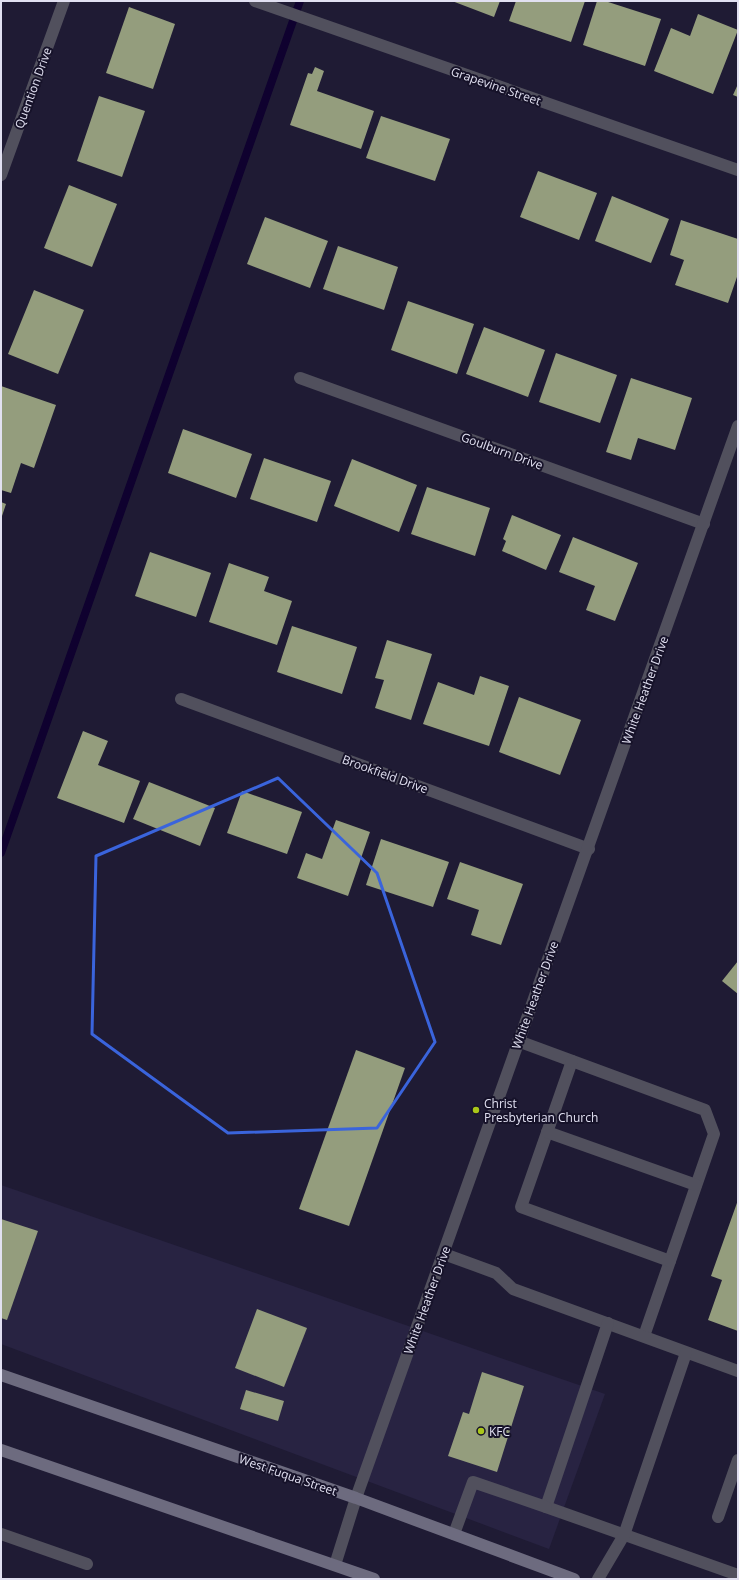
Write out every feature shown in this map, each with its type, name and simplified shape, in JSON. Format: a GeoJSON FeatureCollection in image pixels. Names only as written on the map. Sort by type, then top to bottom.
{"type":"FeatureCollection","features":[{"type":"Feature","properties":{"kind":"main road","name":"West Fuqua Street"},"geometry":{"type":"LineString","coordinates":[[1,1375],[356,1498],[574,1579]]}},
{"type":"Feature","properties":{"kind":"main road"},"geometry":{"type":"LineString","coordinates":[[1,1450],[374,1579]]}},
{"type":"Feature","properties":{"kind":"street","name":"Quention Drive"},"geometry":{"type":"LineString","coordinates":[[1,175],[64,1]]}},
{"type":"Feature","properties":{"kind":"street","name":"Grapevine Street"},"geometry":{"type":"LineString","coordinates":[[259,2],[738,170]]}},
{"type":"Feature","properties":{"kind":"street","name":"Goulburn Drive"},"geometry":{"type":"LineString","coordinates":[[300,378],[704,524]]}},
{"type":"Feature","properties":{"kind":"street","name":"White Heather Drive"},"geometry":{"type":"LineString","coordinates":[[335,1565],[356,1498],[444,1254],[518,1042],[589,849],[738,426]]}},
{"type":"Feature","properties":{"kind":"street","name":"Brookfield Drive"},"geometry":{"type":"LineString","coordinates":[[181,700],[589,849]]}},
{"type":"Feature","properties":{"kind":"street"},"geometry":{"type":"LineString","coordinates":[[518,1042],[705,1110],[714,1134],[644,1336]]}},
{"type":"Feature","properties":{"kind":"street"},"geometry":{"type":"LineString","coordinates":[[572,1061],[521,1207],[670,1261]]}},
{"type":"Feature","properties":{"kind":"street"},"geometry":{"type":"LineString","coordinates":[[547,1132],[696,1185]]}},
{"type":"Feature","properties":{"kind":"street"},"geometry":{"type":"LineString","coordinates":[[444,1254],[496,1273],[513,1289],[738,1371]]}},
{"type":"Feature","properties":{"kind":"street"},"geometry":{"type":"LineString","coordinates":[[546,1507],[608,1324]]}},
{"type":"Feature","properties":{"kind":"street"},"geometry":{"type":"LineString","coordinates":[[598,1579],[624,1535],[686,1353]]}},
{"type":"Feature","properties":{"kind":"street"},"geometry":{"type":"LineString","coordinates":[[718,1516],[738,1460]]}},
{"type":"Feature","properties":{"kind":"street"},"geometry":{"type":"LineString","coordinates":[[454,1534],[473,1482],[738,1575]]}},
{"type":"Feature","properties":{"kind":"street"},"geometry":{"type":"LineString","coordinates":[[1,1534],[88,1564]]}},
{"type":"Feature","properties":{"kind":"highlighted area"},"geometry":{"type":"Polygon","coordinates":[[[278,778],[377,873],[435,1042],[377,1128],[228,1133],[92,1034],[96,856],[278,778]]]}},
{"type":"Feature","properties":{"kind":"shaded area"},"geometry":{"type":"Polygon","coordinates":[[[1,1185],[605,1394],[549,1549],[1,1344],[1,1185]]]}},
{"type":"Feature","properties":{"kind":"building"},"geometry":{"type":"Polygon","coordinates":[[[452,1],[500,1],[494,17],[452,1]]]}},
{"type":"Feature","properties":{"kind":"building"},"geometry":{"type":"Polygon","coordinates":[[[516,1],[585,1],[571,42],[509,21],[516,1]]]}},
{"type":"Feature","properties":{"kind":"building"},"geometry":{"type":"Polygon","coordinates":[[[597,1],[605,1],[661,19],[645,66],[583,45],[597,1]]]}},
{"type":"Feature","properties":{"kind":"building"},"geometry":{"type":"Polygon","coordinates":[[[129,7],[175,24],[153,89],[106,73],[129,7]]]}},
{"type":"Feature","properties":{"kind":"building"},"geometry":{"type":"Polygon","coordinates":[[[698,14],[738,30],[713,94],[654,71],[671,28],[690,36],[698,14]]]}},
{"type":"Feature","properties":{"kind":"building"},"geometry":{"type":"Polygon","coordinates":[[[315,67],[324,71],[317,91],[374,111],[361,149],[290,125],[308,73],[312,74],[315,67]]]}},
{"type":"Feature","properties":{"kind":"building"},"geometry":{"type":"Polygon","coordinates":[[[738,84],[738,97],[733,95],[738,84]]]}},
{"type":"Feature","properties":{"kind":"building"},"geometry":{"type":"Polygon","coordinates":[[[99,96],[145,111],[122,177],[77,161],[99,96]]]}},
{"type":"Feature","properties":{"kind":"building"},"geometry":{"type":"Polygon","coordinates":[[[381,116],[450,139],[435,181],[366,158],[381,116]]]}},
{"type":"Feature","properties":{"kind":"building"},"geometry":{"type":"Polygon","coordinates":[[[538,171],[597,193],[579,240],[520,217],[538,171]]]}},
{"type":"Feature","properties":{"kind":"building"},"geometry":{"type":"Polygon","coordinates":[[[69,185],[117,204],[92,267],[44,248],[69,185]]]}},
{"type":"Feature","properties":{"kind":"building"},"geometry":{"type":"Polygon","coordinates":[[[612,196],[669,219],[651,263],[595,241],[612,196]]]}},
{"type":"Feature","properties":{"kind":"building"},"geometry":{"type":"Polygon","coordinates":[[[265,217],[328,241],[310,288],[247,264],[265,217]]]}},
{"type":"Feature","properties":{"kind":"building"},"geometry":{"type":"Polygon","coordinates":[[[681,220],[738,239],[738,274],[728,303],[675,285],[684,260],[670,255],[681,220]]]}},
{"type":"Feature","properties":{"kind":"building"},"geometry":{"type":"Polygon","coordinates":[[[338,246],[398,267],[384,310],[323,289],[338,246]]]}},
{"type":"Feature","properties":{"kind":"building"},"geometry":{"type":"Polygon","coordinates":[[[34,290],[84,310],[58,374],[8,354],[34,290]]]}},
{"type":"Feature","properties":{"kind":"building"},"geometry":{"type":"Polygon","coordinates":[[[408,301],[474,324],[457,374],[391,350],[408,301]]]}},
{"type":"Feature","properties":{"kind":"building"},"geometry":{"type":"Polygon","coordinates":[[[484,327],[545,350],[528,397],[466,374],[484,327]]]}},
{"type":"Feature","properties":{"kind":"building"},"geometry":{"type":"Polygon","coordinates":[[[556,353],[617,375],[600,423],[539,402],[556,353]]]}},
{"type":"Feature","properties":{"kind":"building"},"geometry":{"type":"Polygon","coordinates":[[[631,378],[692,398],[675,450],[638,438],[631,460],[606,452],[631,378]]]}},
{"type":"Feature","properties":{"kind":"building"},"geometry":{"type":"Polygon","coordinates":[[[1,386],[56,405],[34,468],[21,463],[11,493],[1,490],[1,386]]]}},
{"type":"Feature","properties":{"kind":"building"},"geometry":{"type":"Polygon","coordinates":[[[183,429],[252,454],[236,498],[168,473],[183,429]]]}},
{"type":"Feature","properties":{"kind":"building"},"geometry":{"type":"Polygon","coordinates":[[[264,458],[331,481],[317,522],[250,499],[264,458]]]}},
{"type":"Feature","properties":{"kind":"building"},"geometry":{"type":"Polygon","coordinates":[[[352,459],[417,485],[399,532],[334,506],[352,459]]]}},
{"type":"Feature","properties":{"kind":"building"},"geometry":{"type":"Polygon","coordinates":[[[427,487],[490,508],[475,556],[411,534],[427,487]]]}},
{"type":"Feature","properties":{"kind":"building"},"geometry":{"type":"Polygon","coordinates":[[[1,502],[6,504],[1,519],[1,502]]]}},
{"type":"Feature","properties":{"kind":"building"},"geometry":{"type":"Polygon","coordinates":[[[512,515],[561,535],[546,570],[502,551],[506,541],[503,539],[512,515]]]}},
{"type":"Feature","properties":{"kind":"building"},"geometry":{"type":"Polygon","coordinates":[[[573,537],[638,563],[615,621],[586,610],[595,586],[559,572],[573,537]]]}},
{"type":"Feature","properties":{"kind":"building"},"geometry":{"type":"Polygon","coordinates":[[[150,552],[211,573],[196,617],[135,596],[150,552]]]}},
{"type":"Feature","properties":{"kind":"building"},"geometry":{"type":"Polygon","coordinates":[[[229,563],[269,577],[264,591],[292,601],[277,645],[209,622],[229,563]]]}},
{"type":"Feature","properties":{"kind":"building"},"geometry":{"type":"Polygon","coordinates":[[[292,626],[357,647],[342,694],[277,672],[292,626]]]}},
{"type":"Feature","properties":{"kind":"building"},"geometry":{"type":"Polygon","coordinates":[[[387,640],[432,654],[411,720],[375,708],[384,680],[375,678],[387,640]]]}},
{"type":"Feature","properties":{"kind":"building"},"geometry":{"type":"Polygon","coordinates":[[[480,676],[509,686],[489,746],[423,724],[438,682],[474,695],[480,676]]]}},
{"type":"Feature","properties":{"kind":"building"},"geometry":{"type":"Polygon","coordinates":[[[519,697],[581,720],[560,775],[499,752],[519,697]]]}},
{"type":"Feature","properties":{"kind":"building"},"geometry":{"type":"Polygon","coordinates":[[[83,731],[108,741],[98,765],[140,781],[124,823],[57,798],[83,731]]]}},
{"type":"Feature","properties":{"kind":"building"},"geometry":{"type":"Polygon","coordinates":[[[149,782],[215,808],[200,846],[133,819],[149,782]]]}},
{"type":"Feature","properties":{"kind":"building"},"geometry":{"type":"Polygon","coordinates":[[[242,791],[302,812],[287,854],[227,833],[242,791]]]}},
{"type":"Feature","properties":{"kind":"building"},"geometry":{"type":"Polygon","coordinates":[[[336,820],[370,832],[348,896],[297,878],[306,853],[322,859],[336,820]]]}},
{"type":"Feature","properties":{"kind":"building"},"geometry":{"type":"Polygon","coordinates":[[[381,839],[449,862],[433,907],[366,885],[381,839]]]}},
{"type":"Feature","properties":{"kind":"building"},"geometry":{"type":"Polygon","coordinates":[[[460,862],[523,884],[501,945],[471,935],[479,910],[447,899],[460,862]]]}},
{"type":"Feature","properties":{"kind":"building"},"geometry":{"type":"Polygon","coordinates":[[[738,961],[738,994],[722,981],[738,961]]]}},
{"type":"Feature","properties":{"kind":"building"},"geometry":{"type":"Polygon","coordinates":[[[356,1050],[405,1068],[349,1226],[299,1209],[356,1050]]]}},
{"type":"Feature","properties":{"kind":"building"},"geometry":{"type":"Polygon","coordinates":[[[738,1200],[738,1331],[708,1320],[722,1280],[711,1276],[738,1200]]]}},
{"type":"Feature","properties":{"kind":"building"},"geometry":{"type":"Polygon","coordinates":[[[1,1219],[38,1231],[7,1320],[1,1318],[1,1219]]]}},
{"type":"Feature","properties":{"kind":"building"},"geometry":{"type":"Polygon","coordinates":[[[257,1309],[307,1328],[284,1387],[235,1368],[257,1309]]]}},
{"type":"Feature","properties":{"kind":"building"},"geometry":{"type":"Polygon","coordinates":[[[482,1372],[524,1386],[497,1472],[448,1456],[463,1412],[469,1414],[482,1372]]]}},
{"type":"Feature","properties":{"kind":"building"},"geometry":{"type":"Polygon","coordinates":[[[246,1390],[284,1401],[278,1421],[240,1409],[246,1390]]]}},
{"type":"Feature","properties":{"kind":"waterway"},"geometry":{"type":"LineString","coordinates":[[1,853],[300,1]]}},
{"type":"Feature","properties":{"kind":"place","name":"Christ Presbyterian Church"},"geometry":{"type":"Point","coordinates":[476,1110]}},
{"type":"Feature","properties":{"kind":"place","name":"KFC"},"geometry":{"type":"Point","coordinates":[481,1431]}}]}
